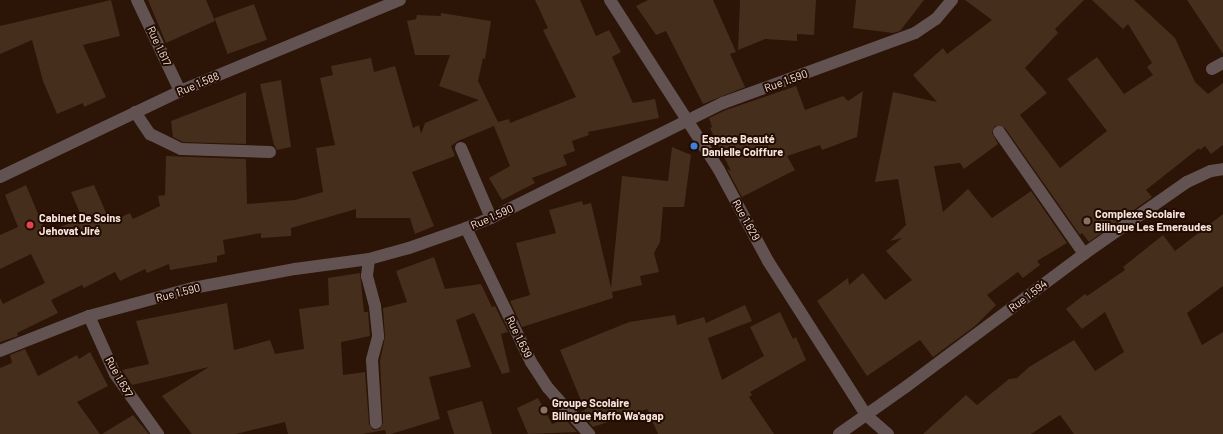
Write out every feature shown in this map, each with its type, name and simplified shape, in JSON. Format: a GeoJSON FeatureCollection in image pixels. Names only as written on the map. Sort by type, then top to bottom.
{"type":"FeatureCollection","features":[{"type":"Feature","properties":{"kind":"street","name":"Rue 1.617"},"geometry":{"type":"LineString","coordinates":[[138,0],[180,91]]}},
{"type":"Feature","properties":{"kind":"street","name":"Rue 1.588"},"geometry":{"type":"LineString","coordinates":[[0,177],[180,91],[400,0]]}},
{"type":"Feature","properties":{"kind":"street","name":"Rue 1.629"},"geometry":{"type":"LineString","coordinates":[[610,0],[686,121],[719,170],[768,261],[866,415],[888,434]]}},
{"type":"Feature","properties":{"kind":"street","name":"Rue 1.590"},"geometry":{"type":"LineString","coordinates":[[0,351],[89,316],[193,288],[294,269],[369,259],[410,248],[466,228],[491,218],[723,103],[915,33],[936,19],[952,0]]}},
{"type":"Feature","properties":{"kind":"street"},"geometry":{"type":"LineString","coordinates":[[1212,69],[1223,63]]}},
{"type":"Feature","properties":{"kind":"street"},"geometry":{"type":"LineString","coordinates":[[135,112],[150,134],[181,148],[270,152]]}},
{"type":"Feature","properties":{"kind":"street"},"geometry":{"type":"LineString","coordinates":[[999,132],[1084,254]]}},
{"type":"Feature","properties":{"kind":"street"},"geometry":{"type":"LineString","coordinates":[[461,148],[491,218]]}},
{"type":"Feature","properties":{"kind":"street","name":"Rue 1.594"},"geometry":{"type":"LineString","coordinates":[[839,434],[1084,254],[1187,182],[1211,170],[1223,169]]}},
{"type":"Feature","properties":{"kind":"street","name":"Rue 1.639"},"geometry":{"type":"LineString","coordinates":[[466,228],[531,362],[548,388],[590,434]]}},
{"type":"Feature","properties":{"kind":"street"},"geometry":{"type":"LineString","coordinates":[[369,259],[367,276],[375,306],[378,337],[372,360],[376,423]]}},
{"type":"Feature","properties":{"kind":"street","name":"Rue 1.637"},"geometry":{"type":"LineString","coordinates":[[89,316],[115,374],[158,434]]}},
{"type":"Feature","properties":{"kind":"building"},"geometry":{"type":"Polygon","coordinates":[[[111,0],[120,36],[83,45],[106,97],[84,107],[83,103],[57,114],[43,81],[32,40],[0,54],[0,26],[111,0]]]}},
{"type":"Feature","properties":{"kind":"building"},"geometry":{"type":"Polygon","coordinates":[[[148,0],[206,0],[215,21],[166,43],[148,0]]]}},
{"type":"Feature","properties":{"kind":"building"},"geometry":{"type":"Polygon","coordinates":[[[535,0],[580,0],[596,36],[609,30],[621,52],[612,57],[633,103],[655,99],[659,118],[588,132],[589,135],[572,141],[575,151],[563,155],[567,165],[532,178],[535,183],[502,200],[489,178],[510,166],[494,126],[458,141],[451,146],[455,156],[412,172],[434,226],[415,234],[410,218],[356,218],[356,209],[291,228],[291,236],[261,238],[261,233],[223,240],[225,254],[217,256],[217,262],[170,270],[169,264],[147,273],[145,269],[120,281],[115,272],[84,288],[82,285],[51,300],[58,313],[17,333],[18,336],[0,342],[0,298],[3,304],[45,283],[31,254],[0,269],[0,235],[18,227],[5,195],[26,185],[46,233],[82,218],[71,192],[94,185],[110,222],[130,213],[133,219],[160,206],[158,196],[165,195],[166,156],[246,159],[247,204],[295,200],[323,192],[316,148],[335,145],[320,78],[333,75],[331,66],[371,58],[374,72],[395,66],[413,128],[419,125],[421,134],[425,123],[479,100],[439,86],[450,55],[415,55],[407,21],[416,19],[417,15],[441,16],[441,13],[491,21],[485,59],[483,58],[478,81],[498,122],[509,119],[510,123],[576,97],[543,30],[548,28],[535,0]]]}},
{"type":"Feature","properties":{"kind":"building"},"geometry":{"type":"Polygon","coordinates":[[[648,0],[713,0],[736,52],[730,54],[745,87],[703,104],[666,31],[656,35],[636,6],[648,0]]]}},
{"type":"Feature","properties":{"kind":"building"},"geometry":{"type":"Polygon","coordinates":[[[740,0],[816,0],[814,35],[797,34],[797,41],[765,39],[738,50],[740,0]]]}},
{"type":"Feature","properties":{"kind":"building"},"geometry":{"type":"Polygon","coordinates":[[[856,0],[924,0],[900,31],[893,33],[853,28],[856,0]]]}},
{"type":"Feature","properties":{"kind":"building"},"geometry":{"type":"Polygon","coordinates":[[[965,0],[1084,0],[1055,29],[1058,33],[1025,68],[1047,93],[1020,115],[1060,168],[1107,131],[1067,79],[1097,57],[1124,94],[1153,75],[1147,67],[1152,63],[1128,24],[1123,29],[1092,0],[1134,0],[1175,38],[1195,82],[1208,94],[1223,83],[1223,145],[1211,154],[1205,146],[1200,150],[1199,148],[1146,190],[1152,197],[1089,242],[1082,233],[1080,235],[1005,128],[995,126],[992,133],[998,144],[964,169],[960,163],[934,166],[943,212],[968,189],[992,218],[1031,191],[1067,243],[1037,261],[1040,265],[1023,278],[1018,272],[987,295],[996,305],[975,326],[933,357],[920,340],[867,376],[817,301],[848,278],[849,285],[863,273],[885,300],[912,280],[886,251],[902,238],[890,241],[906,225],[898,179],[875,182],[893,92],[937,102],[913,75],[943,48],[947,54],[992,20],[965,0]]]}},
{"type":"Feature","properties":{"kind":"building"},"geometry":{"type":"Polygon","coordinates":[[[1187,0],[1223,0],[1223,54],[1187,0]]]}},
{"type":"Feature","properties":{"kind":"building"},"geometry":{"type":"Polygon","coordinates":[[[254,4],[267,40],[228,54],[215,18],[254,4]]]}},
{"type":"Feature","properties":{"kind":"building"},"geometry":{"type":"Polygon","coordinates":[[[281,80],[291,147],[277,150],[274,145],[260,84],[281,80]]]}},
{"type":"Feature","properties":{"kind":"building"},"geometry":{"type":"Polygon","coordinates":[[[796,86],[805,110],[843,96],[848,101],[863,91],[857,137],[822,150],[820,145],[787,156],[795,170],[742,197],[727,169],[731,171],[710,128],[712,127],[709,118],[726,110],[796,86]]]}},
{"type":"Feature","properties":{"kind":"building"},"geometry":{"type":"Polygon","coordinates":[[[246,92],[246,144],[183,142],[173,137],[171,121],[246,92]]]}},
{"type":"Feature","properties":{"kind":"building"},"geometry":{"type":"Polygon","coordinates":[[[672,147],[691,155],[684,207],[663,207],[660,242],[654,253],[659,272],[640,276],[642,285],[612,292],[613,298],[522,327],[510,301],[530,295],[516,243],[556,233],[549,210],[582,201],[583,205],[591,203],[611,288],[622,176],[668,181],[672,147]]]}},
{"type":"Feature","properties":{"kind":"building"},"geometry":{"type":"Polygon","coordinates":[[[1223,214],[1223,286],[1187,313],[1202,345],[1223,332],[1223,434],[1074,434],[1060,415],[1031,434],[923,434],[966,395],[977,405],[1009,379],[1017,378],[1029,367],[1074,340],[1095,371],[1124,352],[1105,312],[1082,329],[1066,309],[1085,294],[1087,296],[1125,270],[1123,267],[1163,235],[1175,251],[1223,214]]]}},
{"type":"Feature","properties":{"kind":"building"},"geometry":{"type":"Polygon","coordinates":[[[434,257],[445,289],[481,284],[492,307],[495,306],[508,332],[501,334],[510,372],[502,374],[474,313],[456,320],[471,367],[429,377],[440,419],[391,434],[386,434],[385,430],[362,434],[288,434],[285,422],[236,434],[192,434],[162,396],[209,367],[132,385],[122,370],[149,364],[136,321],[227,303],[234,350],[270,340],[275,354],[304,349],[299,309],[329,305],[328,278],[360,273],[364,312],[368,312],[370,336],[341,342],[343,375],[365,372],[369,424],[373,430],[380,429],[383,423],[380,361],[385,337],[383,308],[407,302],[396,271],[434,257]]]}},
{"type":"Feature","properties":{"kind":"building"},"geometry":{"type":"Polygon","coordinates":[[[745,305],[752,321],[708,338],[722,380],[764,356],[750,327],[780,312],[793,339],[796,337],[806,360],[750,392],[752,395],[749,397],[774,434],[658,434],[647,409],[593,427],[580,412],[585,410],[560,350],[629,322],[675,315],[677,325],[704,317],[706,323],[745,305]]]}},
{"type":"Feature","properties":{"kind":"building"},"geometry":{"type":"Polygon","coordinates":[[[25,349],[38,376],[77,355],[79,359],[90,352],[108,386],[77,402],[100,434],[0,434],[0,368],[12,363],[10,355],[25,349]]]}},
{"type":"Feature","properties":{"kind":"building"},"geometry":{"type":"Polygon","coordinates":[[[538,398],[552,424],[565,419],[577,432],[528,434],[517,408],[538,398]]]}},
{"type":"Feature","properties":{"kind":"building"},"geometry":{"type":"Polygon","coordinates":[[[482,401],[492,434],[454,434],[447,411],[482,401]]]}},
{"type":"Feature","properties":{"kind":"building"},"geometry":{"type":"Polygon","coordinates":[[[133,415],[149,434],[102,434],[133,415]]]}},
{"type":"Feature","properties":{"kind":"place","name":"Espace Beauté Danielle Coiffure"},"geometry":{"type":"Point","coordinates":[694,146]}},
{"type":"Feature","properties":{"kind":"place","name":"Complexe Scolaire Bilingue Les Emeraudes"},"geometry":{"type":"Point","coordinates":[1087,221]}},
{"type":"Feature","properties":{"kind":"place","name":"Cabinet De Soins Jehovat Jiré"},"geometry":{"type":"Point","coordinates":[30,225]}},
{"type":"Feature","properties":{"kind":"place","name":"Groupe Scolaire Bilingue Maffo Wa'agap"},"geometry":{"type":"Point","coordinates":[544,410]}}]}
